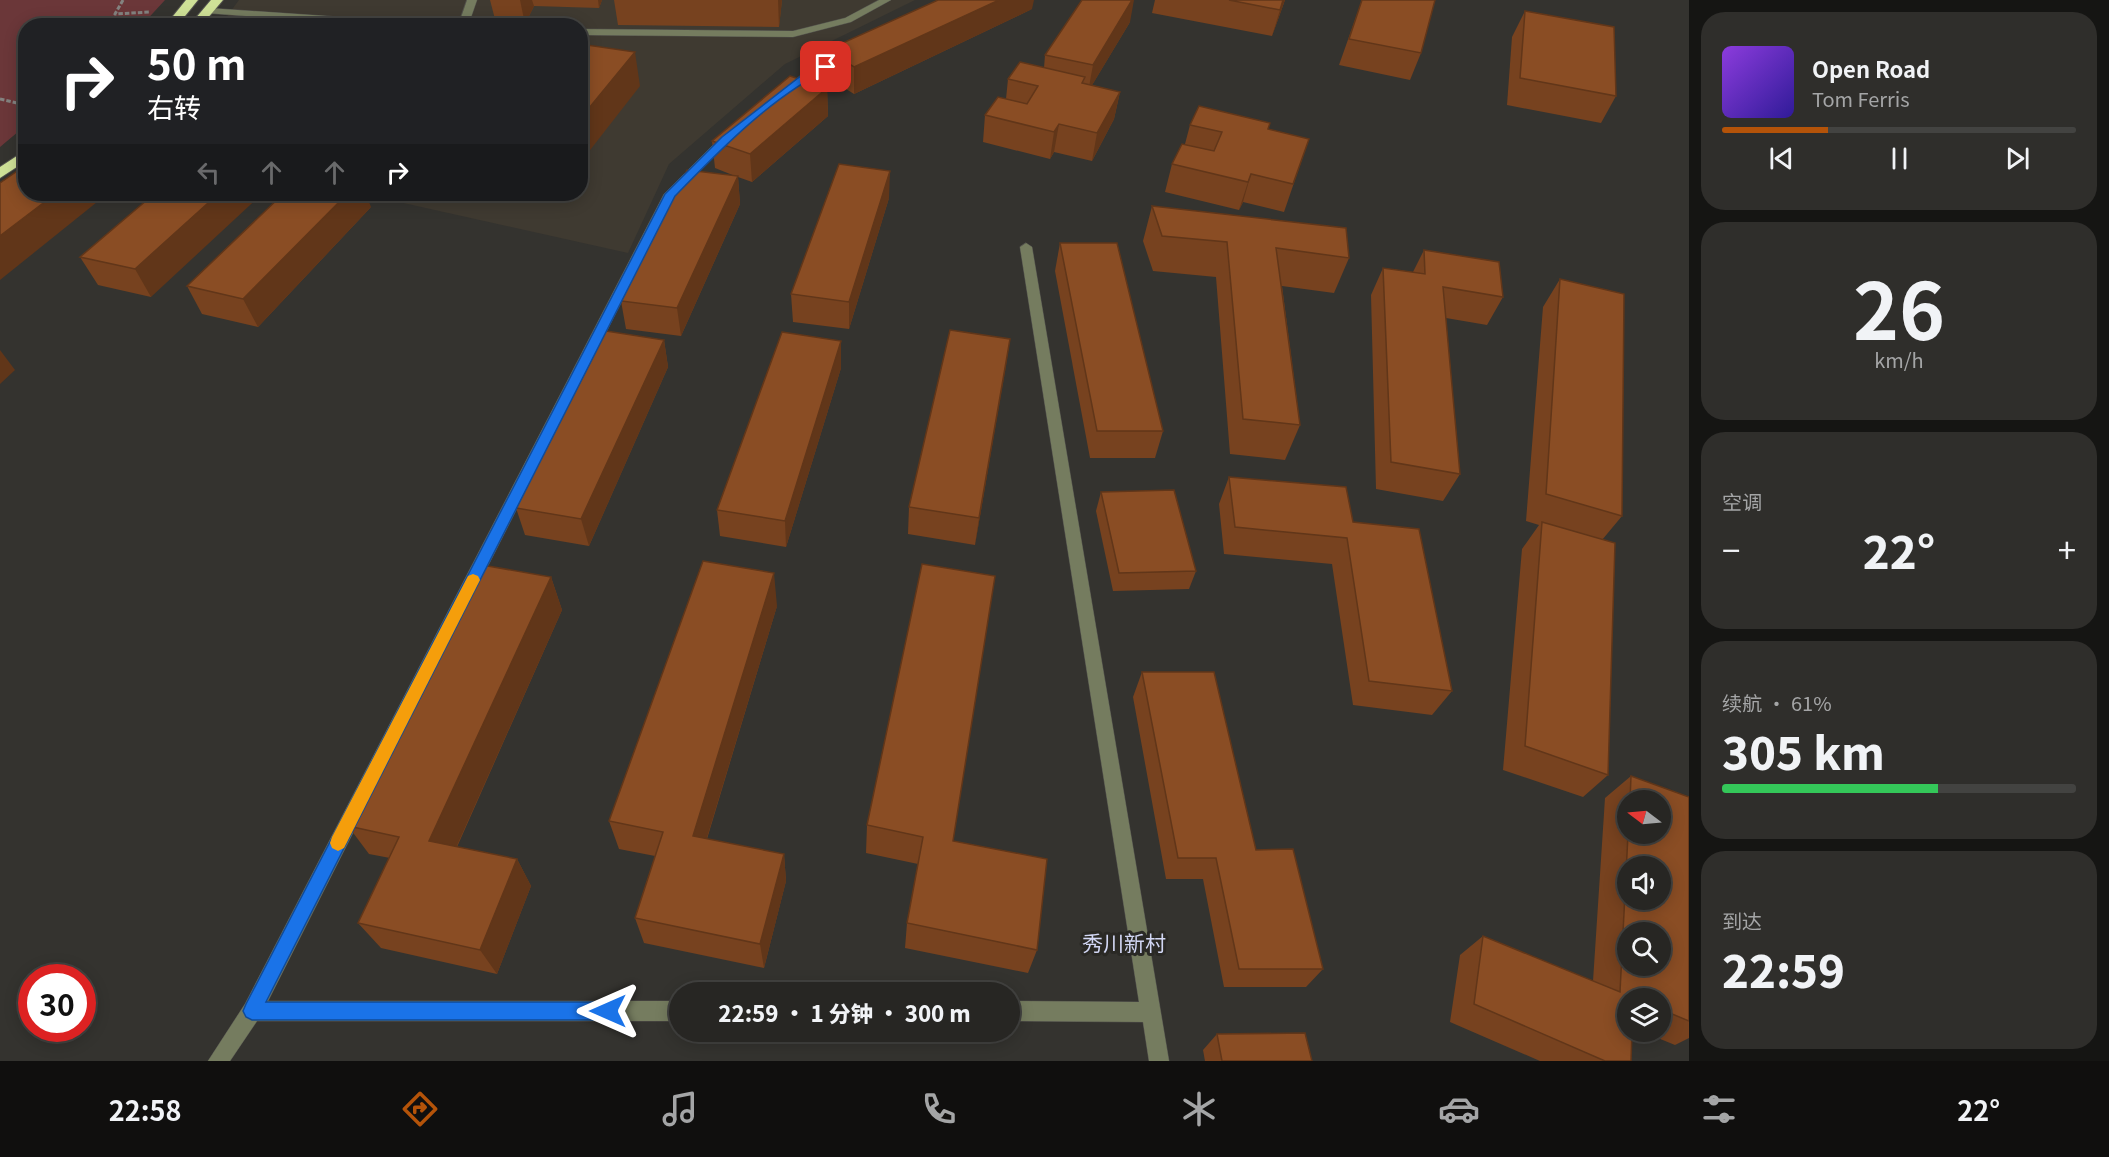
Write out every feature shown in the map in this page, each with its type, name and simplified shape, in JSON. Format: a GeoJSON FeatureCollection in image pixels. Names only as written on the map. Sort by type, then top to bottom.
{"type":"FeatureCollection","features":[{"type":"Feature","properties":{"kind":"highway"},"geometry":{"type":"LineString","coordinates":[[177,18],[192,0]]}},
{"type":"Feature","properties":{"kind":"highway"},"geometry":{"type":"LineString","coordinates":[[201,18],[216,0]]}},
{"type":"Feature","properties":{"kind":"highway"},"geometry":{"type":"LineString","coordinates":[[0,174],[18,160]]}},
{"type":"Feature","properties":{"kind":"street"},"geometry":{"type":"LineString","coordinates":[[466,18],[472,0]]}},
{"type":"Feature","properties":{"kind":"street"},"geometry":{"type":"LineString","coordinates":[[588,32],[793,34],[848,20],[886,0]]}},
{"type":"Feature","properties":{"kind":"street"},"geometry":{"type":"LineString","coordinates":[[208,11],[311,18]]}},
{"type":"Feature","properties":{"kind":"street"},"geometry":{"type":"LineString","coordinates":[[770,104],[805,77],[857,53]]}},
{"type":"Feature","properties":{"kind":"street"},"geometry":{"type":"LineString","coordinates":[[218,1061],[252,1011],[670,194],[725,139],[743,125]]}},
{"type":"Feature","properties":{"kind":"street"},"geometry":{"type":"LineString","coordinates":[[1026,247],[1159,1061]]}},
{"type":"Feature","properties":{"kind":"street"},"geometry":{"type":"LineString","coordinates":[[252,1011],[669,1011]]}},
{"type":"Feature","properties":{"kind":"street"},"geometry":{"type":"LineString","coordinates":[[1020,1011],[1151,1011]]}},
{"type":"Feature","properties":{"kind":"path"},"geometry":{"type":"LineString","coordinates":[[123,0],[115,14],[184,11]]}},
{"type":"Feature","properties":{"kind":"path"},"geometry":{"type":"LineString","coordinates":[[0,99],[18,103]]}},
{"type":"Feature","properties":{"kind":"shaded area"},"geometry":{"type":"Polygon","coordinates":[[[0,0],[165,0],[148,18],[18,18],[18,132],[0,147],[0,0]]]}},
{"type":"Feature","properties":{"kind":"shaded area"},"geometry":{"type":"Polygon","coordinates":[[[239,0],[915,0],[785,64],[669,164],[628,253],[394,201],[588,201],[588,18],[226,18],[239,0]]]}},
{"type":"Feature","properties":{"kind":"building"},"geometry":{"type":"Polygon","coordinates":[[[938,0],[999,0],[854,67],[827,50],[938,0]]]}},
{"type":"Feature","properties":{"kind":"building"},"geometry":{"type":"Polygon","coordinates":[[[1082,0],[1132,0],[1093,65],[1045,55],[1082,0]]]}},
{"type":"Feature","properties":{"kind":"building"},"geometry":{"type":"Polygon","coordinates":[[[1229,0],[1283,0],[1280,10],[1229,0]]]}},
{"type":"Feature","properties":{"kind":"building"},"geometry":{"type":"Polygon","coordinates":[[[1362,0],[1435,0],[1421,53],[1349,39],[1362,0]]]}},
{"type":"Feature","properties":{"kind":"building"},"geometry":{"type":"Polygon","coordinates":[[[1525,11],[1614,27],[1616,96],[1520,78],[1525,11]]]}},
{"type":"Feature","properties":{"kind":"building"},"geometry":{"type":"Polygon","coordinates":[[[588,45],[635,52],[588,109],[588,45]]]}},
{"type":"Feature","properties":{"kind":"building"},"geometry":{"type":"Polygon","coordinates":[[[1020,62],[1085,77],[1082,83],[1120,92],[1097,133],[1059,124],[1054,132],[985,115],[998,97],[1027,104],[1038,86],[1008,79],[1020,62]]]}},
{"type":"Feature","properties":{"kind":"building"},"geometry":{"type":"Polygon","coordinates":[[[790,76],[827,88],[750,154],[712,141],[790,76]]]}},
{"type":"Feature","properties":{"kind":"building"},"geometry":{"type":"Polygon","coordinates":[[[1199,106],[1270,123],[1268,129],[1309,139],[1293,184],[1251,174],[1248,182],[1172,164],[1182,144],[1214,151],[1222,132],[1190,125],[1199,106]]]}},
{"type":"Feature","properties":{"kind":"building"},"geometry":{"type":"Polygon","coordinates":[[[839,164],[890,171],[849,302],[791,294],[839,164]]]}},
{"type":"Feature","properties":{"kind":"building"},"geometry":{"type":"Polygon","coordinates":[[[687,170],[738,176],[677,308],[621,301],[687,170]]]}},
{"type":"Feature","properties":{"kind":"building"},"geometry":{"type":"Polygon","coordinates":[[[18,171],[18,201],[46,201],[0,236],[0,183],[18,171]]]}},
{"type":"Feature","properties":{"kind":"building"},"geometry":{"type":"Polygon","coordinates":[[[146,201],[210,201],[135,269],[80,257],[146,201]]]}},
{"type":"Feature","properties":{"kind":"building"},"geometry":{"type":"Polygon","coordinates":[[[276,201],[340,201],[243,299],[187,286],[276,201]]]}},
{"type":"Feature","properties":{"kind":"building"},"geometry":{"type":"Polygon","coordinates":[[[1152,206],[1346,228],[1349,258],[1276,248],[1300,425],[1243,419],[1227,242],[1162,236],[1152,206]]]}},
{"type":"Feature","properties":{"kind":"building"},"geometry":{"type":"Polygon","coordinates":[[[1060,243],[1117,243],[1163,431],[1097,431],[1060,243]]]}},
{"type":"Feature","properties":{"kind":"building"},"geometry":{"type":"Polygon","coordinates":[[[1424,250],[1499,262],[1503,297],[1443,287],[1460,474],[1391,462],[1383,268],[1425,274],[1424,250]]]}},
{"type":"Feature","properties":{"kind":"building"},"geometry":{"type":"Polygon","coordinates":[[[1560,279],[1624,294],[1622,516],[1546,494],[1560,279]]]}},
{"type":"Feature","properties":{"kind":"building"},"geometry":{"type":"Polygon","coordinates":[[[950,330],[1010,339],[979,518],[909,507],[950,330]]]}},
{"type":"Feature","properties":{"kind":"building"},"geometry":{"type":"Polygon","coordinates":[[[606,331],[664,340],[581,519],[516,508],[606,331]]]}},
{"type":"Feature","properties":{"kind":"building"},"geometry":{"type":"Polygon","coordinates":[[[782,332],[841,341],[785,521],[717,510],[782,332]]]}},
{"type":"Feature","properties":{"kind":"building"},"geometry":{"type":"Polygon","coordinates":[[[1229,477],[1346,487],[1353,522],[1419,529],[1452,691],[1369,681],[1347,538],[1235,527],[1229,477]]]}},
{"type":"Feature","properties":{"kind":"building"},"geometry":{"type":"Polygon","coordinates":[[[1174,490],[1196,571],[1119,573],[1101,492],[1174,490]]]}},
{"type":"Feature","properties":{"kind":"building"},"geometry":{"type":"Polygon","coordinates":[[[1542,522],[1615,543],[1608,775],[1525,746],[1542,522]]]}},
{"type":"Feature","properties":{"kind":"building"},"geometry":{"type":"Polygon","coordinates":[[[703,561],[774,573],[693,836],[784,854],[760,944],[635,918],[663,832],[609,821],[703,561]]]}},
{"type":"Feature","properties":{"kind":"building"},"geometry":{"type":"Polygon","coordinates":[[[922,564],[995,576],[953,841],[1047,859],[1037,950],[907,923],[923,837],[867,825],[922,564]]]}},
{"type":"Feature","properties":{"kind":"building"},"geometry":{"type":"Polygon","coordinates":[[[482,565],[551,577],[429,841],[517,859],[480,950],[358,923],[399,837],[348,826],[482,565]]]}},
{"type":"Feature","properties":{"kind":"building"},"geometry":{"type":"Polygon","coordinates":[[[1142,672],[1214,672],[1256,850],[1293,849],[1323,969],[1239,969],[1216,858],[1178,858],[1142,672]]]}},
{"type":"Feature","properties":{"kind":"building"},"geometry":{"type":"Polygon","coordinates":[[[1631,776],[1670,790],[1630,790],[1631,776]]]}},
{"type":"Feature","properties":{"kind":"building"},"geometry":{"type":"Polygon","coordinates":[[[1671,790],[1689,797],[1689,1021],[1671,1014],[1671,988],[1620,988],[1621,976],[1671,976],[1671,922],[1624,922],[1624,910],[1671,910],[1671,856],[1627,856],[1627,844],[1671,844],[1671,790]]]}},
{"type":"Feature","properties":{"kind":"building"},"geometry":{"type":"Polygon","coordinates":[[[1483,936],[1617,991],[1617,1042],[1632,1042],[1631,1061],[1605,1061],[1474,1004],[1483,936]]]}},
{"type":"Feature","properties":{"kind":"building"},"geometry":{"type":"Polygon","coordinates":[[[1305,1033],[1312,1061],[1222,1061],[1217,1034],[1305,1033]]]}},
{"type":"Feature","properties":{"kind":"slow traffic"},"geometry":{"type":"LineString","coordinates":[[338,843],[473,580]]}},
{"type":"Feature","properties":{"kind":"district","name":"秀川新村"},"geometry":{"type":"Point","coordinates":[1124,944]}},
{"type":"Feature","properties":{"kind":"route"},"geometry":{"type":"LineString","coordinates":[[608,1011],[252,1011],[670,194],[725,139],[805,77],[826,67]]}}]}
